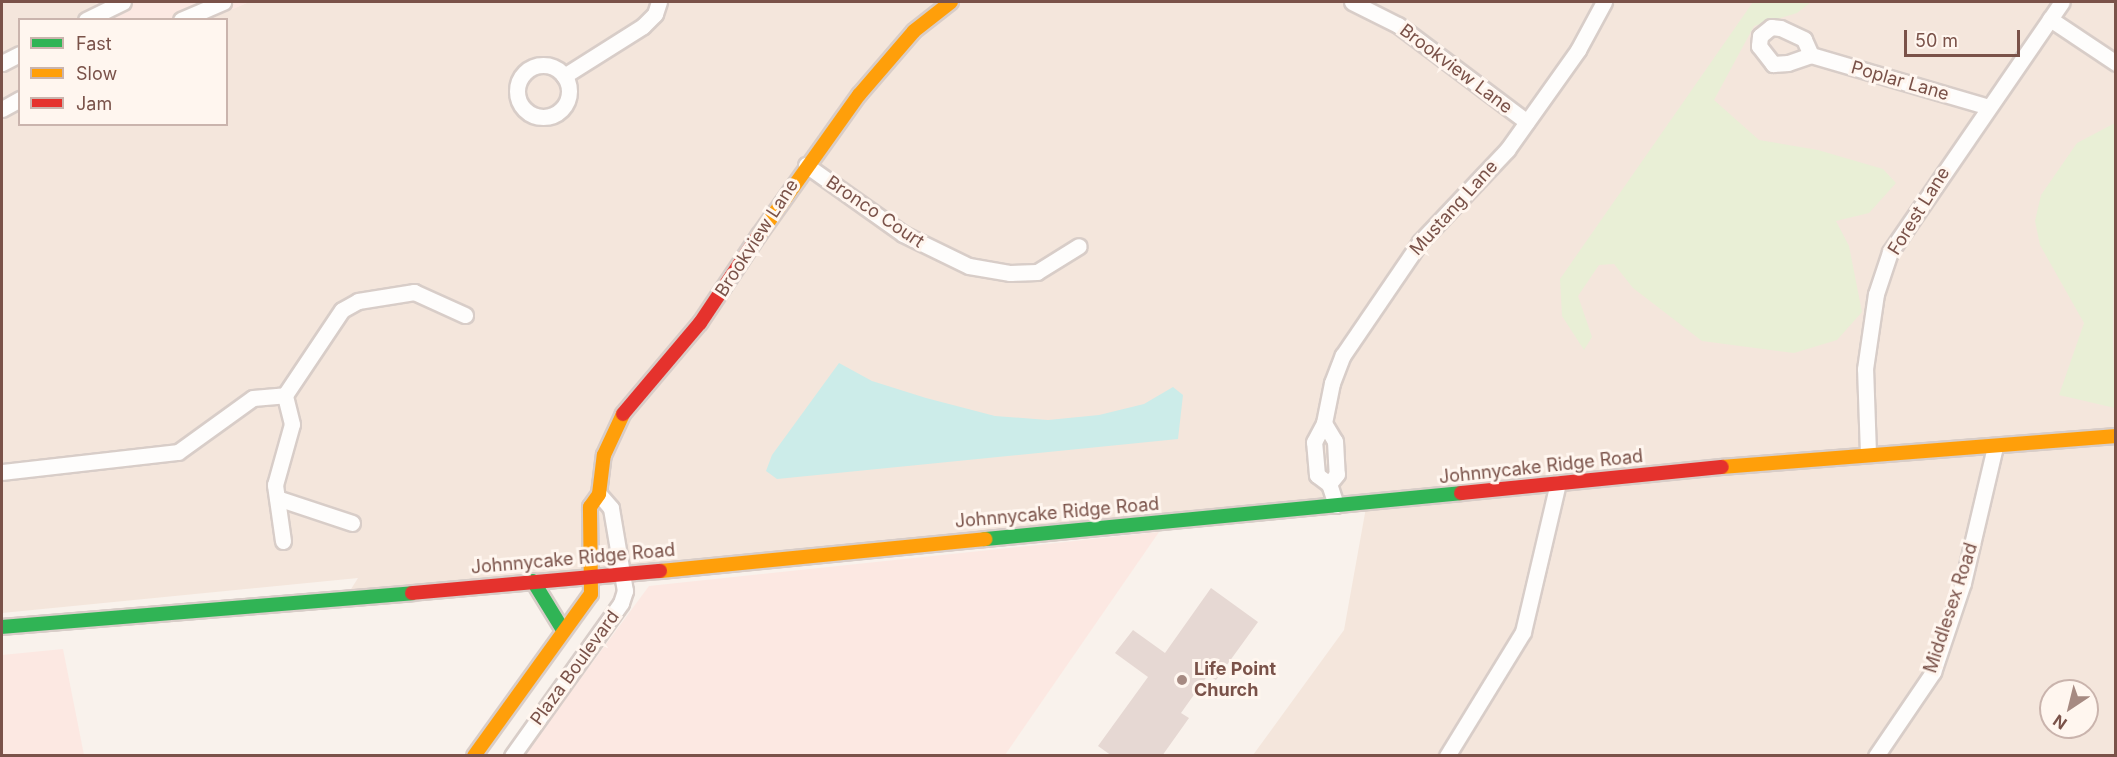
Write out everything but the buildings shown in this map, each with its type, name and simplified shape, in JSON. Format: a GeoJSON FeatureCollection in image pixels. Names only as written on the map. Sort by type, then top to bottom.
{"type":"FeatureCollection","features":[{"type":"Feature","properties":{"kind":"main road","name":"Brookview Lane"},"geometry":{"type":"LineString","coordinates":[[592,578],[590,507],[598,494],[604,455],[624,411],[700,323],[806,165],[900,46],[951,2]]}},
{"type":"Feature","properties":{"kind":"main road","name":"Johnnycake Ridge Road"},"geometry":{"type":"LineString","coordinates":[[2,627],[533,581],[592,578],[1868,453],[1995,447],[2115,436]]}},
{"type":"Feature","properties":{"kind":"main road","name":"Plaza Boulevard"},"geometry":{"type":"LineString","coordinates":[[474,756],[591,594],[592,578]]}},
{"type":"Feature","properties":{"kind":"main road"},"geometry":{"type":"LineString","coordinates":[[533,581],[563,630]]}},
{"type":"Feature","properties":{"kind":"street"},"geometry":{"type":"LineString","coordinates":[[186,18],[223,2]]}},
{"type":"Feature","properties":{"kind":"street"},"geometry":{"type":"LineString","coordinates":[[564,76],[643,26],[658,2]]}},
{"type":"Feature","properties":{"kind":"street","name":"Brookview Lane"},"geometry":{"type":"LineString","coordinates":[[1352,2],[1398,25],[1527,122]]}},
{"type":"Feature","properties":{"kind":"street","name":"Mustang Lane"},"geometry":{"type":"LineString","coordinates":[[1336,505],[1329,484],[1317,475],[1314,442],[1324,423],[1330,390],[1343,355],[1390,282],[1420,242],[1507,150],[1578,50],[1604,2]]}},
{"type":"Feature","properties":{"kind":"street","name":"Forest Lane"},"geometry":{"type":"LineString","coordinates":[[1868,453],[1865,369],[1875,294],[1890,252],[1919,206],[2062,2]]}},
{"type":"Feature","properties":{"kind":"street"},"geometry":{"type":"LineString","coordinates":[[90,18],[115,7]]}},
{"type":"Feature","properties":{"kind":"street"},"geometry":{"type":"LineString","coordinates":[[2050,19],[2115,63]]}},
{"type":"Feature","properties":{"kind":"street"},"geometry":{"type":"LineString","coordinates":[[2,63],[18,55]]}},
{"type":"Feature","properties":{"kind":"street","name":"Poplar Lane"},"geometry":{"type":"LineString","coordinates":[[1811,55],[1989,107]]}},
{"type":"Feature","properties":{"kind":"street"},"geometry":{"type":"LineString","coordinates":[[2,110],[18,100]]}},
{"type":"Feature","properties":{"kind":"street","name":"Bronco Court"},"geometry":{"type":"LineString","coordinates":[[806,165],[903,234],[969,266],[1010,273],[1038,272],[1079,246]]}},
{"type":"Feature","properties":{"kind":"street"},"geometry":{"type":"LineString","coordinates":[[283,541],[277,498],[279,461],[292,424],[285,395],[342,310],[358,301],[414,292],[465,315]]}},
{"type":"Feature","properties":{"kind":"street"},"geometry":{"type":"LineString","coordinates":[[2,472],[178,452],[253,398],[285,395]]}},
{"type":"Feature","properties":{"kind":"street","name":"Middlesex Road"},"geometry":{"type":"LineString","coordinates":[[1876,756],[1933,672],[1963,583],[1995,447]]}},
{"type":"Feature","properties":{"kind":"street"},"geometry":{"type":"LineString","coordinates":[[1447,756],[1522,632],[1558,483]]}},
{"type":"Feature","properties":{"kind":"street"},"geometry":{"type":"LineString","coordinates":[[598,494],[611,508],[622,575]]}},
{"type":"Feature","properties":{"kind":"street"},"geometry":{"type":"LineString","coordinates":[[277,498],[352,524]]}},
{"type":"Feature","properties":{"kind":"street","name":"Plaza Boulevard"},"geometry":{"type":"LineString","coordinates":[[512,756],[621,603],[622,575]]}},
{"type":"Feature","properties":{"kind":"shaded area"},"geometry":{"type":"Polygon","coordinates":[[[2,2],[95,2],[103,18],[18,18],[18,126],[228,126],[228,18],[210,18],[249,2],[2115,2],[2115,755],[1253,755],[1344,630],[1367,502],[346,597],[358,578],[2,613],[2,2]]]}},
{"type":"Feature","properties":{"kind":"shaded area"},"geometry":{"type":"Polygon","coordinates":[[[95,2],[249,2],[213,18],[103,18],[95,2]]]}},
{"type":"Feature","properties":{"kind":"shaded area"},"geometry":{"type":"Polygon","coordinates":[[[1159,532],[1005,755],[523,756],[649,586],[1159,532]]]}},
{"type":"Feature","properties":{"kind":"shaded area"},"geometry":{"type":"Polygon","coordinates":[[[63,649],[84,755],[2,755],[2,655],[63,649]]]}},
{"type":"Feature","properties":{"kind":"green space"},"geometry":{"type":"Polygon","coordinates":[[[1753,2],[1811,2],[1797,13],[1754,26],[1714,100],[1759,140],[1818,150],[1883,169],[1896,183],[1869,213],[1836,221],[1849,246],[1862,312],[1837,340],[1794,353],[1702,341],[1633,288],[1614,264],[1599,265],[1578,296],[1592,337],[1584,350],[1562,316],[1560,279],[1753,2]]]}},
{"type":"Feature","properties":{"kind":"green space"},"geometry":{"type":"Polygon","coordinates":[[[2115,123],[2113,341],[2115,408],[2059,395],[2084,323],[2040,245],[2035,221],[2041,195],[2077,143],[2115,123]]]}},
{"type":"Feature","properties":{"kind":"water"},"geometry":{"type":"Polygon","coordinates":[[[839,363],[872,381],[926,398],[995,416],[1048,420],[1099,415],[1144,404],[1173,387],[1183,395],[1178,439],[777,479],[766,471],[772,455],[839,363]]]}},
{"type":"Feature","properties":{"kind":"traffic: fast"},"geometry":{"type":"LineString","coordinates":[[985,539],[1461,493]]}},
{"type":"Feature","properties":{"kind":"traffic: fast"},"geometry":{"type":"LineString","coordinates":[[533,581],[563,630]]}},
{"type":"Feature","properties":{"kind":"traffic: fast"},"geometry":{"type":"LineString","coordinates":[[2,627],[412,593]]}},
{"type":"Feature","properties":{"kind":"traffic: slow"},"geometry":{"type":"LineString","coordinates":[[759,235],[859,95],[914,31],[951,2]]}},
{"type":"Feature","properties":{"kind":"traffic: slow"},"geometry":{"type":"LineString","coordinates":[[474,756],[591,594],[590,507],[599,494],[604,455],[623,414]]}},
{"type":"Feature","properties":{"kind":"traffic: slow"},"geometry":{"type":"LineString","coordinates":[[1722,467],[2116,436]]}},
{"type":"Feature","properties":{"kind":"traffic: slow"},"geometry":{"type":"LineString","coordinates":[[660,571],[985,539]]}},
{"type":"Feature","properties":{"kind":"traffic: jam"},"geometry":{"type":"LineString","coordinates":[[623,414],[700,323],[759,235]]}},
{"type":"Feature","properties":{"kind":"traffic: jam"},"geometry":{"type":"LineString","coordinates":[[1461,493],[1722,467]]}},
{"type":"Feature","properties":{"kind":"traffic: jam"},"geometry":{"type":"LineString","coordinates":[[412,593],[660,571]]}},
{"type":"Feature","properties":{"kind":"place","name":"Life Point Church"},"geometry":{"type":"Point","coordinates":[1182,680]}}]}
